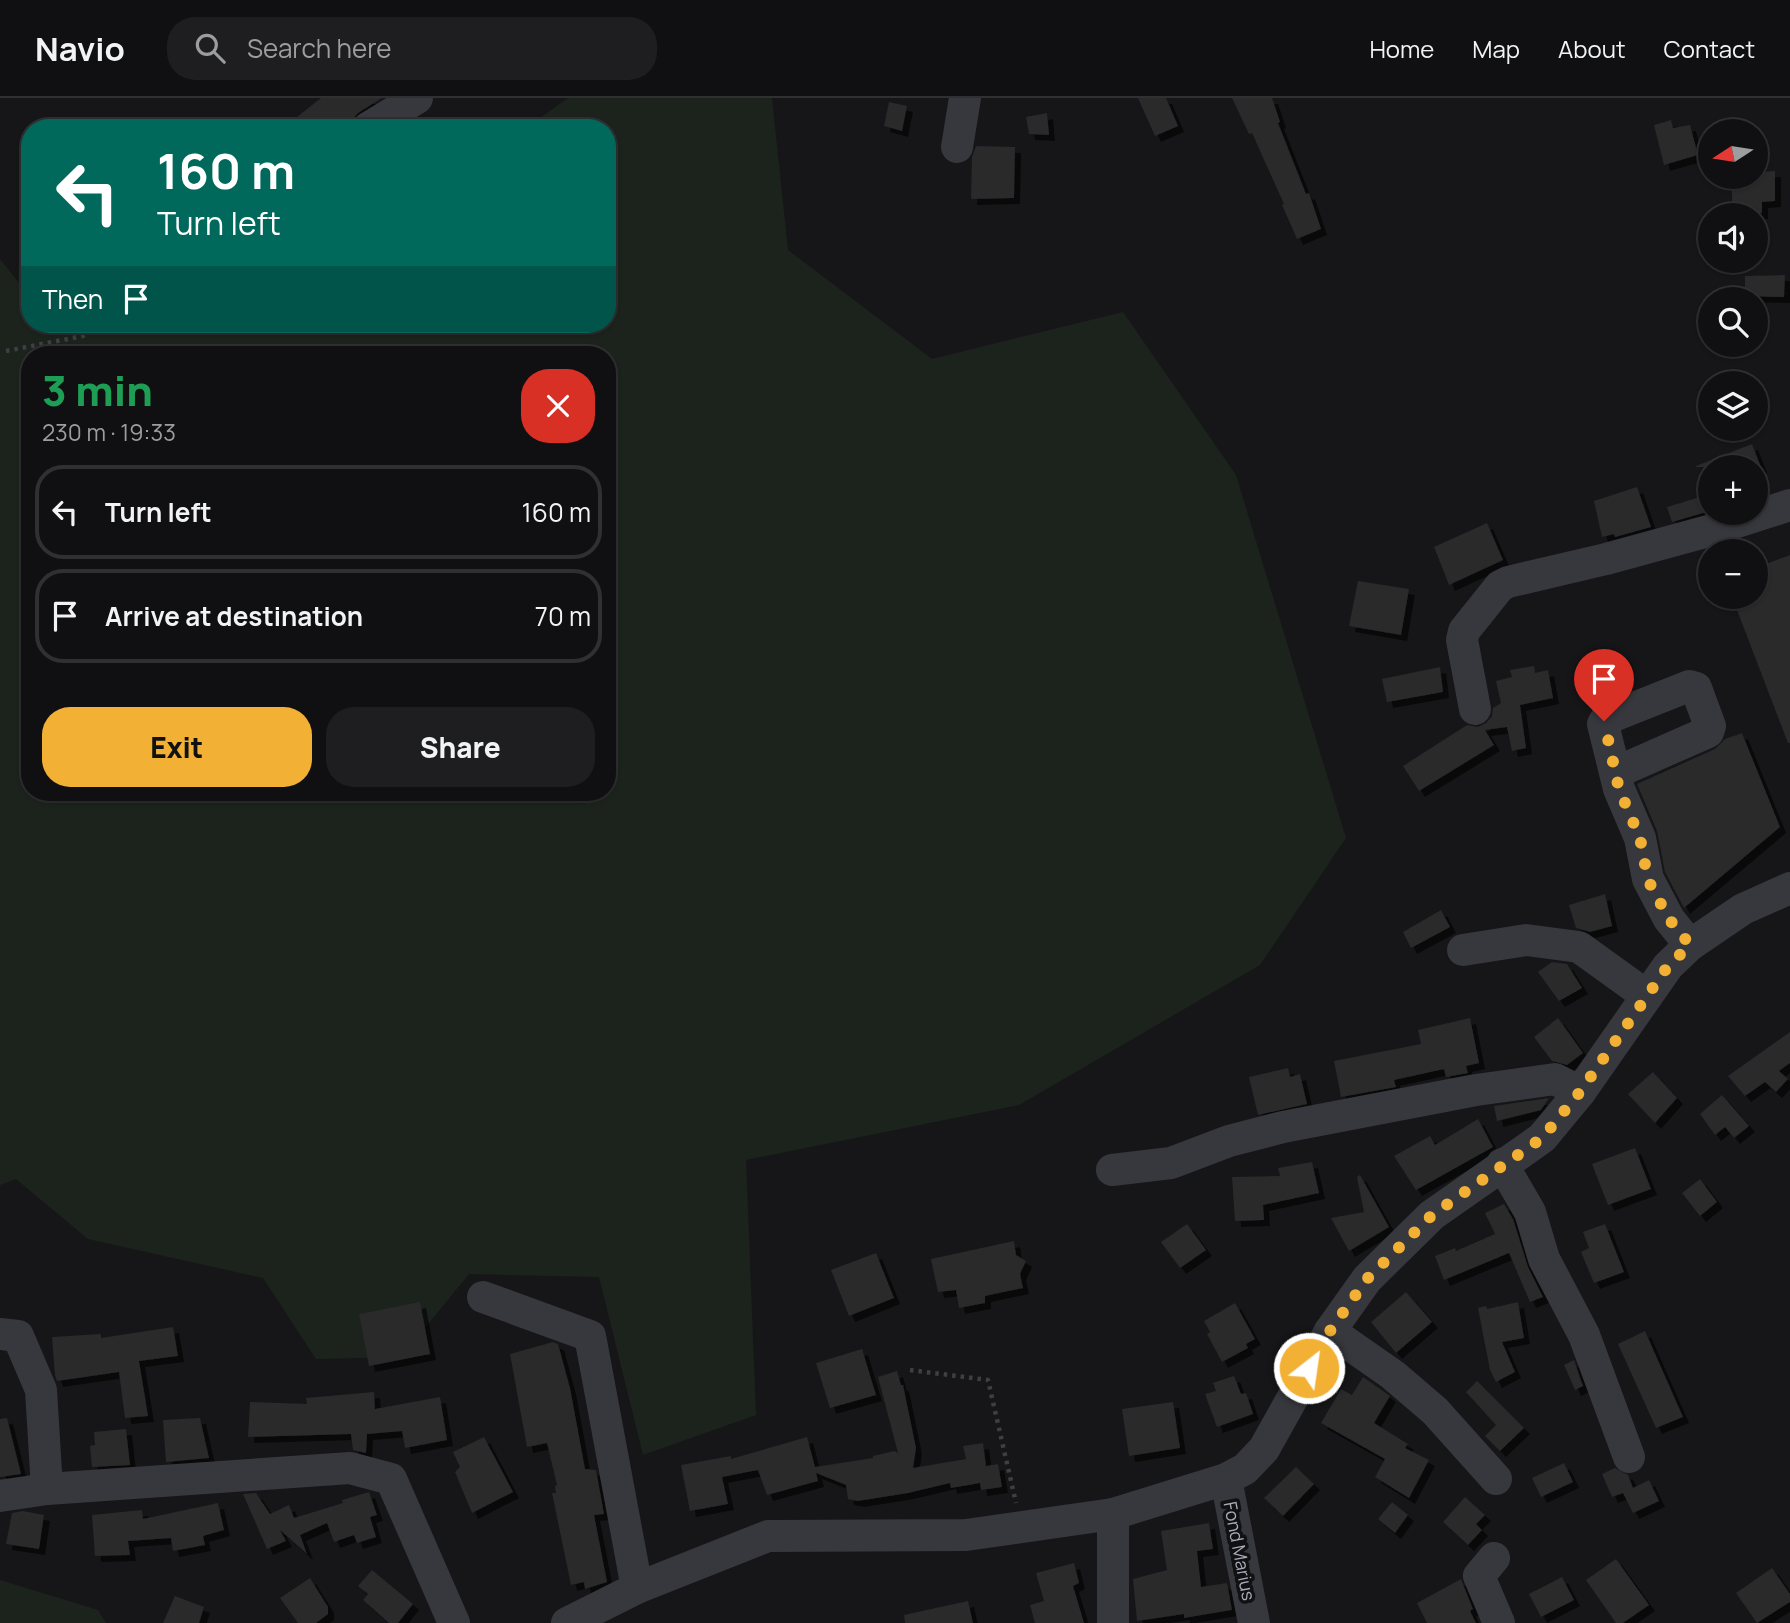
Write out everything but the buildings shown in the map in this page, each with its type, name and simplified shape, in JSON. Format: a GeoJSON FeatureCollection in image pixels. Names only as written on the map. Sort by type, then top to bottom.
{"type":"FeatureCollection","features":[{"type":"Feature","properties":{"kind":"street"},"geometry":{"type":"LineString","coordinates":[[383,119],[418,98]]}},
{"type":"Feature","properties":{"kind":"street"},"geometry":{"type":"LineString","coordinates":[[957,147],[965,98]]}},
{"type":"Feature","properties":{"kind":"street"},"geometry":{"type":"LineString","coordinates":[[1475,709],[1462,640],[1464,631],[1504,584],[1712,530],[1790,505]]}},
{"type":"Feature","properties":{"kind":"street"},"geometry":{"type":"LineString","coordinates":[[1615,773],[1640,838],[1648,880],[1669,919],[1690,945]]}},
{"type":"Feature","properties":{"kind":"street"},"geometry":{"type":"LineString","coordinates":[[566,1623],[637,1588],[768,1536],[966,1535],[1113,1514],[1226,1479],[1245,1469],[1264,1449],[1330,1331],[1367,1279],[1432,1215],[1542,1138],[1580,1092],[1668,966],[1690,945],[1742,909],[1790,888]]}},
{"type":"Feature","properties":{"kind":"street"},"geometry":{"type":"LineString","coordinates":[[1463,950],[1526,940],[1579,947],[1647,996]]}},
{"type":"Feature","properties":{"kind":"street"},"geometry":{"type":"LineString","coordinates":[[1112,1170],[1171,1163],[1229,1141],[1283,1127],[1476,1090],[1555,1079],[1580,1092]]}},
{"type":"Feature","properties":{"kind":"street"},"geometry":{"type":"LineString","coordinates":[[1502,1164],[1530,1212],[1544,1259],[1584,1335],[1629,1457]]}},
{"type":"Feature","properties":{"kind":"street"},"geometry":{"type":"LineString","coordinates":[[483,1297],[590,1336],[637,1588]]}},
{"type":"Feature","properties":{"kind":"street"},"geometry":{"type":"LineString","coordinates":[[1330,1331],[1393,1376],[1435,1411],[1496,1479]]}},
{"type":"Feature","properties":{"kind":"street"},"geometry":{"type":"LineString","coordinates":[[0,1334],[18,1336],[41,1390],[47,1489]]}},
{"type":"Feature","properties":{"kind":"street"},"geometry":{"type":"LineString","coordinates":[[0,1496],[47,1489],[350,1468],[391,1479],[454,1623]]}},
{"type":"Feature","properties":{"kind":"street","name":"Fond Marius"},"geometry":{"type":"LineString","coordinates":[[1226,1479],[1254,1623]]}},
{"type":"Feature","properties":{"kind":"street"},"geometry":{"type":"LineString","coordinates":[[1113,1514],[1113,1623]]}},
{"type":"Feature","properties":{"kind":"street"},"geometry":{"type":"LineString","coordinates":[[1494,1558],[1479,1576],[1499,1623]]}},
{"type":"Feature","properties":{"kind":"path"},"geometry":{"type":"LineString","coordinates":[[32,346],[87,333]]}},
{"type":"Feature","properties":{"kind":"path"},"geometry":{"type":"LineString","coordinates":[[6,351],[21,348]]}},
{"type":"Feature","properties":{"kind":"path"},"geometry":{"type":"LineString","coordinates":[[910,1370],[988,1380],[1021,1527]]}},
{"type":"Feature","properties":{"kind":"shaded area"},"geometry":{"type":"Polygon","coordinates":[[[568,98],[772,98],[788,250],[932,359],[1123,312],[1236,475],[1346,838],[1260,965],[1019,1105],[746,1160],[756,1415],[643,1455],[599,1277],[469,1274],[401,1357],[316,1359],[263,1278],[88,1239],[16,1179],[0,1185],[0,259],[20,284],[21,333],[616,333],[616,119],[539,119],[568,98]]]}},
{"type":"Feature","properties":{"kind":"shaded area"},"geometry":{"type":"Polygon","coordinates":[[[0,1580],[98,1610],[106,1623],[0,1623],[0,1580]]]}},
{"type":"Feature","properties":{"kind":"route"},"geometry":{"type":"LineString","coordinates":[[1309,1368],[1330,1331],[1367,1279],[1432,1215],[1542,1138],[1580,1092],[1668,966],[1690,945],[1669,919],[1648,880],[1640,838],[1619,789],[1604,721]]}}]}
